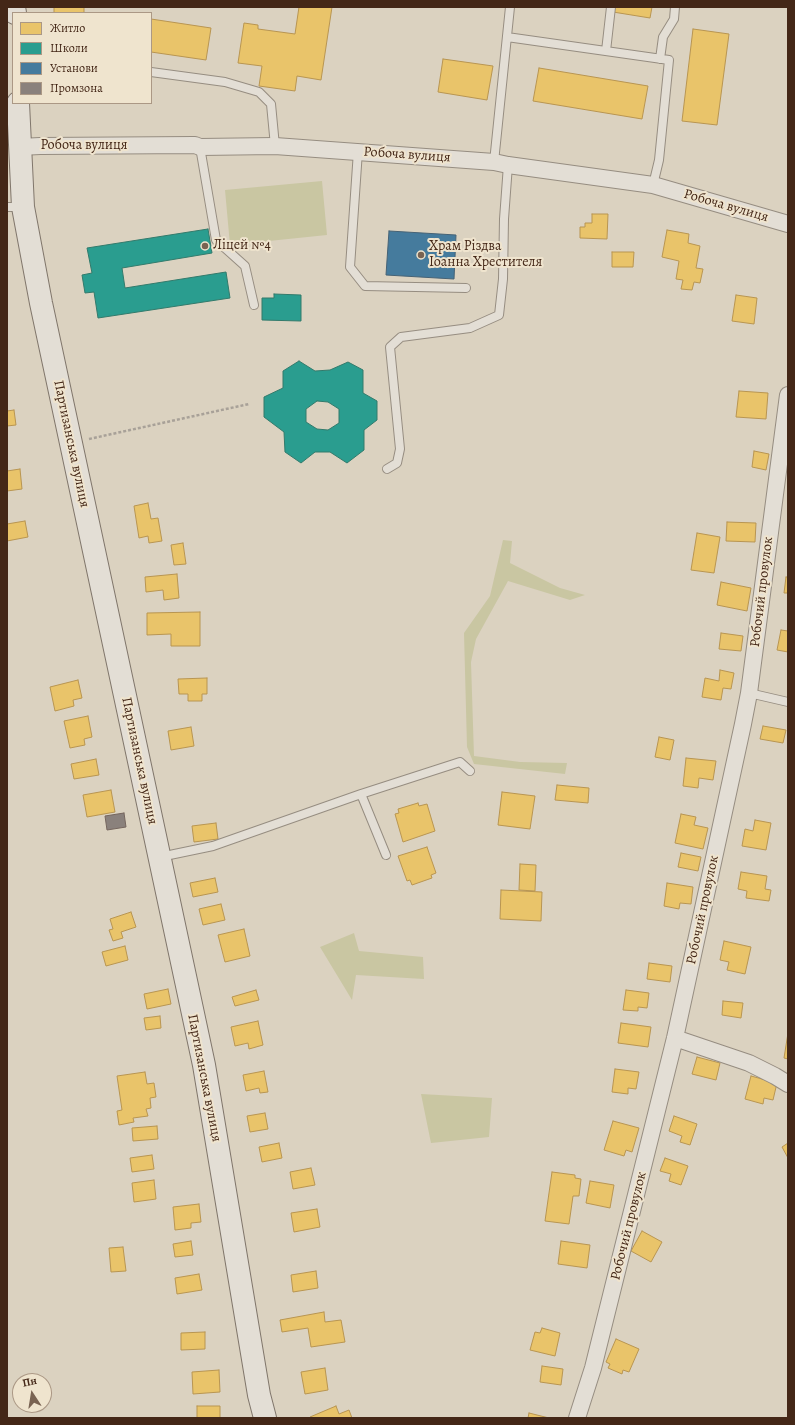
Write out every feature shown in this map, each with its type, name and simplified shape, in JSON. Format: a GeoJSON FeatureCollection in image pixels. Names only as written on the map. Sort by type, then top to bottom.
{"type":"FeatureCollection","features":[{"type":"Feature","properties":{"kind":"main road","name":"Партизанська вулиця"},"geometry":{"type":"LineString","coordinates":[[18,104],[20,147],[15,207],[41,303],[204,1065],[258,1387],[265,1418]]}},
{"type":"Feature","properties":{"kind":"street","name":"Робоча вулиця"},"geometry":{"type":"LineString","coordinates":[[20,147],[195,145],[200,147],[276,146],[501,163],[653,185],[788,224]]}},
{"type":"Feature","properties":{"kind":"street","name":"Робочий провулок"},"geometry":{"type":"LineString","coordinates":[[577,1418],[595,1360],[676,1038],[749,693],[788,394]]}},
{"type":"Feature","properties":{"kind":"street"},"geometry":{"type":"LineString","coordinates":[[676,1038],[749,1063],[788,1084]]}},
{"type":"Feature","properties":{"kind":"lane"},"geometry":{"type":"LineString","coordinates":[[387,469],[397,463],[400,449],[390,347],[401,337],[470,328],[499,315],[503,279],[504,219],[501,163],[507,37],[510,7]]}},
{"type":"Feature","properties":{"kind":"lane"},"geometry":{"type":"LineString","coordinates":[[606,51],[611,7]]}},
{"type":"Feature","properties":{"kind":"lane"},"geometry":{"type":"LineString","coordinates":[[660,59],[663,37],[674,19],[675,7]]}},
{"type":"Feature","properties":{"kind":"lane"},"geometry":{"type":"LineString","coordinates":[[507,37],[669,60],[660,160],[653,185]]}},
{"type":"Feature","properties":{"kind":"lane"},"geometry":{"type":"LineString","coordinates":[[152,72],[225,82],[259,92],[271,104],[276,146]]}},
{"type":"Feature","properties":{"kind":"lane"},"geometry":{"type":"LineString","coordinates":[[200,147],[216,240],[245,266],[254,305]]}},
{"type":"Feature","properties":{"kind":"lane"},"geometry":{"type":"LineString","coordinates":[[358,151],[350,267],[365,286],[466,288]]}},
{"type":"Feature","properties":{"kind":"lane"},"geometry":{"type":"LineString","coordinates":[[749,693],[788,702]]}},
{"type":"Feature","properties":{"kind":"lane"},"geometry":{"type":"LineString","coordinates":[[159,857],[213,846],[361,794],[460,762],[470,771]]}},
{"type":"Feature","properties":{"kind":"lane"},"geometry":{"type":"LineString","coordinates":[[361,794],[386,855]]}},
{"type":"Feature","properties":{"kind":"path"},"geometry":{"type":"LineString","coordinates":[[71,443],[249,404]]}},
{"type":"Feature","properties":{"kind":"shaded area"},"geometry":{"type":"Polygon","coordinates":[[[322,181],[327,235],[230,245],[225,190],[322,181]]]}},
{"type":"Feature","properties":{"kind":"shaded area"},"geometry":{"type":"Polygon","coordinates":[[[503,540],[512,541],[510,563],[560,588],[585,595],[570,600],[508,581],[476,639],[471,662],[474,756],[520,762],[567,763],[565,774],[474,764],[467,747],[464,633],[490,596],[503,540]]]}},
{"type":"Feature","properties":{"kind":"shaded area"},"geometry":{"type":"Polygon","coordinates":[[[354,933],[359,951],[423,957],[424,979],[356,975],[352,1000],[320,947],[354,933]]]}},
{"type":"Feature","properties":{"kind":"shaded area"},"geometry":{"type":"Polygon","coordinates":[[[421,1094],[492,1098],[489,1137],[431,1143],[421,1094]]]}},
{"type":"Feature","properties":{"kind":"building: Житло"},"geometry":{"type":"Polygon","coordinates":[[[54,7],[84,7],[84,12],[54,12],[54,7]]]}},
{"type":"Feature","properties":{"kind":"building: Житло"},"geometry":{"type":"Polygon","coordinates":[[[299,7],[332,7],[321,80],[297,76],[295,91],[259,86],[262,66],[238,63],[244,23],[258,25],[258,29],[295,34],[299,7]]]}},
{"type":"Feature","properties":{"kind":"building: Житло"},"geometry":{"type":"Polygon","coordinates":[[[614,7],[652,7],[650,18],[613,12],[614,7]]]}},
{"type":"Feature","properties":{"kind":"building: Житло"},"geometry":{"type":"Polygon","coordinates":[[[152,19],[211,28],[206,60],[152,52],[152,19]]]}},
{"type":"Feature","properties":{"kind":"building: Житло"},"geometry":{"type":"Polygon","coordinates":[[[693,29],[729,34],[717,125],[682,121],[693,29]]]}},
{"type":"Feature","properties":{"kind":"building: Житло"},"geometry":{"type":"Polygon","coordinates":[[[443,59],[493,66],[487,100],[438,92],[443,59]]]}},
{"type":"Feature","properties":{"kind":"building: Житло"},"geometry":{"type":"Polygon","coordinates":[[[539,68],[648,86],[642,119],[533,101],[539,68]]]}},
{"type":"Feature","properties":{"kind":"building: Житло"},"geometry":{"type":"Polygon","coordinates":[[[592,214],[608,214],[607,239],[580,238],[580,227],[585,227],[585,223],[592,223],[592,214]]]}},
{"type":"Feature","properties":{"kind":"building: Житло"},"geometry":{"type":"Polygon","coordinates":[[[667,230],[689,234],[688,243],[700,246],[696,268],[703,269],[700,283],[694,282],[692,290],[681,289],[683,280],[676,279],[679,261],[662,257],[667,230]]]}},
{"type":"Feature","properties":{"kind":"building: Житло"},"geometry":{"type":"Polygon","coordinates":[[[612,252],[634,252],[633,267],[612,267],[612,252]]]}},
{"type":"Feature","properties":{"kind":"building: Житло"},"geometry":{"type":"Polygon","coordinates":[[[736,295],[757,298],[754,324],[732,321],[736,295]]]}},
{"type":"Feature","properties":{"kind":"building: Житло"},"geometry":{"type":"Polygon","coordinates":[[[739,391],[768,393],[766,419],[736,417],[739,391]]]}},
{"type":"Feature","properties":{"kind":"building: Житло"},"geometry":{"type":"Polygon","coordinates":[[[14,410],[16,425],[7,426],[7,411],[14,410]]]}},
{"type":"Feature","properties":{"kind":"building: Житло"},"geometry":{"type":"Polygon","coordinates":[[[754,451],[769,454],[766,470],[752,467],[754,451]]]}},
{"type":"Feature","properties":{"kind":"building: Житло"},"geometry":{"type":"Polygon","coordinates":[[[20,469],[22,489],[7,491],[7,471],[20,469]]]}},
{"type":"Feature","properties":{"kind":"building: Житло"},"geometry":{"type":"Polygon","coordinates":[[[148,503],[151,519],[158,518],[162,541],[149,543],[148,536],[139,538],[134,506],[148,503]]]}},
{"type":"Feature","properties":{"kind":"building: Житло"},"geometry":{"type":"Polygon","coordinates":[[[25,521],[28,537],[7,541],[7,524],[25,521]]]}},
{"type":"Feature","properties":{"kind":"building: Житло"},"geometry":{"type":"Polygon","coordinates":[[[727,522],[756,523],[755,542],[726,541],[727,522]]]}},
{"type":"Feature","properties":{"kind":"building: Житло"},"geometry":{"type":"Polygon","coordinates":[[[697,533],[720,537],[714,573],[691,570],[697,533]]]}},
{"type":"Feature","properties":{"kind":"building: Житло"},"geometry":{"type":"Polygon","coordinates":[[[183,543],[186,564],[174,565],[171,545],[183,543]]]}},
{"type":"Feature","properties":{"kind":"building: Житло"},"geometry":{"type":"Polygon","coordinates":[[[177,574],[179,598],[164,600],[163,590],[146,592],[145,577],[177,574]]]}},
{"type":"Feature","properties":{"kind":"building: Житло"},"geometry":{"type":"Polygon","coordinates":[[[786,577],[788,577],[788,593],[784,593],[786,577]]]}},
{"type":"Feature","properties":{"kind":"building: Житло"},"geometry":{"type":"Polygon","coordinates":[[[721,582],[751,588],[747,611],[717,605],[721,582]]]}},
{"type":"Feature","properties":{"kind":"building: Житло"},"geometry":{"type":"Polygon","coordinates":[[[200,612],[200,646],[171,646],[171,634],[147,635],[147,613],[200,612]]]}},
{"type":"Feature","properties":{"kind":"building: Житло"},"geometry":{"type":"Polygon","coordinates":[[[781,630],[788,631],[788,652],[777,650],[781,630]]]}},
{"type":"Feature","properties":{"kind":"building: Житло"},"geometry":{"type":"Polygon","coordinates":[[[721,633],[743,636],[741,651],[719,649],[721,633]]]}},
{"type":"Feature","properties":{"kind":"building: Житло"},"geometry":{"type":"Polygon","coordinates":[[[720,670],[734,673],[731,689],[723,688],[721,700],[702,697],[705,678],[719,681],[720,670]]]}},
{"type":"Feature","properties":{"kind":"building: Житло"},"geometry":{"type":"Polygon","coordinates":[[[207,678],[207,694],[202,694],[202,701],[188,701],[188,694],[179,694],[178,679],[207,678]]]}},
{"type":"Feature","properties":{"kind":"building: Житло"},"geometry":{"type":"Polygon","coordinates":[[[78,680],[82,698],[73,700],[74,706],[55,711],[50,687],[78,680]]]}},
{"type":"Feature","properties":{"kind":"building: Житло"},"geometry":{"type":"Polygon","coordinates":[[[88,716],[92,737],[84,739],[85,745],[70,748],[64,721],[88,716]]]}},
{"type":"Feature","properties":{"kind":"building: Житло"},"geometry":{"type":"Polygon","coordinates":[[[763,726],[786,730],[783,743],[760,739],[763,726]]]}},
{"type":"Feature","properties":{"kind":"building: Житло"},"geometry":{"type":"Polygon","coordinates":[[[191,727],[194,746],[171,750],[168,731],[191,727]]]}},
{"type":"Feature","properties":{"kind":"building: Житло"},"geometry":{"type":"Polygon","coordinates":[[[659,737],[674,740],[670,760],[655,757],[659,737]]]}},
{"type":"Feature","properties":{"kind":"building: Житло"},"geometry":{"type":"Polygon","coordinates":[[[686,758],[716,761],[713,780],[699,778],[698,788],[683,786],[686,758]]]}},
{"type":"Feature","properties":{"kind":"building: Житло"},"geometry":{"type":"Polygon","coordinates":[[[96,759],[99,775],[74,779],[71,764],[96,759]]]}},
{"type":"Feature","properties":{"kind":"building: Житло"},"geometry":{"type":"Polygon","coordinates":[[[557,785],[589,788],[588,803],[555,800],[557,785]]]}},
{"type":"Feature","properties":{"kind":"building: Житло"},"geometry":{"type":"Polygon","coordinates":[[[111,790],[115,812],[87,817],[83,795],[111,790]]]}},
{"type":"Feature","properties":{"kind":"building: Житло"},"geometry":{"type":"Polygon","coordinates":[[[502,792],[535,796],[530,829],[498,825],[502,792]]]}},
{"type":"Feature","properties":{"kind":"building: Житло"},"geometry":{"type":"Polygon","coordinates":[[[418,803],[419,806],[427,804],[435,831],[403,842],[395,814],[399,813],[398,809],[418,803]]]}},
{"type":"Feature","properties":{"kind":"building: Житло"},"geometry":{"type":"Polygon","coordinates":[[[681,814],[696,817],[694,825],[708,828],[703,849],[675,843],[681,814]]]}},
{"type":"Feature","properties":{"kind":"building: Житло"},"geometry":{"type":"Polygon","coordinates":[[[755,820],[771,823],[766,850],[742,846],[745,829],[753,831],[755,820]]]}},
{"type":"Feature","properties":{"kind":"building: Житло"},"geometry":{"type":"Polygon","coordinates":[[[216,823],[218,839],[194,842],[192,826],[216,823]]]}},
{"type":"Feature","properties":{"kind":"building: Житло"},"geometry":{"type":"Polygon","coordinates":[[[427,847],[436,873],[431,875],[432,878],[412,885],[410,880],[407,881],[398,856],[427,847]]]}},
{"type":"Feature","properties":{"kind":"building: Житло"},"geometry":{"type":"Polygon","coordinates":[[[681,853],[701,857],[698,871],[678,867],[681,853]]]}},
{"type":"Feature","properties":{"kind":"building: Житло"},"geometry":{"type":"Polygon","coordinates":[[[520,864],[536,865],[535,891],[519,890],[520,864]]]}},
{"type":"Feature","properties":{"kind":"building: Житло"},"geometry":{"type":"Polygon","coordinates":[[[741,872],[767,876],[765,889],[771,890],[769,901],[746,898],[747,891],[738,889],[741,872]]]}},
{"type":"Feature","properties":{"kind":"building: Житло"},"geometry":{"type":"Polygon","coordinates":[[[215,878],[218,892],[193,897],[190,883],[215,878]]]}},
{"type":"Feature","properties":{"kind":"building: Житло"},"geometry":{"type":"Polygon","coordinates":[[[667,883],[693,887],[691,904],[680,903],[679,909],[664,906],[667,883]]]}},
{"type":"Feature","properties":{"kind":"building: Житло"},"geometry":{"type":"Polygon","coordinates":[[[501,890],[542,892],[541,921],[500,919],[501,890]]]}},
{"type":"Feature","properties":{"kind":"building: Житло"},"geometry":{"type":"Polygon","coordinates":[[[221,904],[225,920],[203,925],[199,909],[221,904]]]}},
{"type":"Feature","properties":{"kind":"building: Житло"},"geometry":{"type":"Polygon","coordinates":[[[131,912],[136,927],[121,932],[123,938],[113,941],[109,930],[113,929],[110,919],[131,912]]]}},
{"type":"Feature","properties":{"kind":"building: Житло"},"geometry":{"type":"Polygon","coordinates":[[[244,929],[250,956],[225,962],[218,935],[244,929]]]}},
{"type":"Feature","properties":{"kind":"building: Житло"},"geometry":{"type":"Polygon","coordinates":[[[724,941],[751,947],[745,974],[727,970],[729,962],[720,960],[724,941]]]}},
{"type":"Feature","properties":{"kind":"building: Житло"},"geometry":{"type":"Polygon","coordinates":[[[125,946],[128,960],[106,966],[102,952],[125,946]]]}},
{"type":"Feature","properties":{"kind":"building: Житло"},"geometry":{"type":"Polygon","coordinates":[[[649,963],[672,966],[670,982],[647,979],[649,963]]]}},
{"type":"Feature","properties":{"kind":"building: Житло"},"geometry":{"type":"Polygon","coordinates":[[[168,989],[171,1004],[147,1009],[144,994],[168,989]]]}},
{"type":"Feature","properties":{"kind":"building: Житло"},"geometry":{"type":"Polygon","coordinates":[[[256,990],[259,1000],[235,1006],[232,997],[256,990]]]}},
{"type":"Feature","properties":{"kind":"building: Житло"},"geometry":{"type":"Polygon","coordinates":[[[626,990],[649,993],[647,1008],[638,1007],[638,1011],[623,1010],[626,990]]]}},
{"type":"Feature","properties":{"kind":"building: Житло"},"geometry":{"type":"Polygon","coordinates":[[[723,1001],[743,1003],[741,1018],[722,1015],[723,1001]]]}},
{"type":"Feature","properties":{"kind":"building: Житло"},"geometry":{"type":"Polygon","coordinates":[[[160,1016],[161,1028],[146,1030],[144,1018],[160,1016]]]}},
{"type":"Feature","properties":{"kind":"building: Житло"},"geometry":{"type":"Polygon","coordinates":[[[258,1021],[263,1045],[249,1049],[248,1043],[235,1046],[231,1027],[258,1021]]]}},
{"type":"Feature","properties":{"kind":"building: Житло"},"geometry":{"type":"Polygon","coordinates":[[[621,1023],[651,1027],[648,1047],[618,1043],[621,1023]]]}},
{"type":"Feature","properties":{"kind":"building: Житло"},"geometry":{"type":"Polygon","coordinates":[[[788,1033],[788,1059],[784,1058],[788,1033]]]}},
{"type":"Feature","properties":{"kind":"building: Житло"},"geometry":{"type":"Polygon","coordinates":[[[697,1057],[720,1063],[716,1080],[692,1074],[697,1057]]]}},
{"type":"Feature","properties":{"kind":"building: Житло"},"geometry":{"type":"Polygon","coordinates":[[[615,1069],[639,1072],[636,1089],[628,1088],[628,1094],[612,1092],[615,1069]]]}},
{"type":"Feature","properties":{"kind":"building: Житло"},"geometry":{"type":"Polygon","coordinates":[[[264,1071],[268,1092],[260,1093],[259,1088],[246,1091],[243,1075],[264,1071]]]}},
{"type":"Feature","properties":{"kind":"building: Житло"},"geometry":{"type":"Polygon","coordinates":[[[145,1072],[147,1084],[154,1083],[156,1097],[150,1098],[151,1108],[146,1109],[148,1116],[133,1118],[134,1122],[119,1125],[117,1111],[122,1110],[117,1076],[145,1072]]]}},
{"type":"Feature","properties":{"kind":"building: Житло"},"geometry":{"type":"Polygon","coordinates":[[[751,1076],[777,1083],[773,1100],[764,1098],[763,1104],[745,1099],[751,1076]]]}},
{"type":"Feature","properties":{"kind":"building: Житло"},"geometry":{"type":"Polygon","coordinates":[[[265,1113],[268,1129],[250,1132],[247,1116],[265,1113]]]}},
{"type":"Feature","properties":{"kind":"building: Житло"},"geometry":{"type":"Polygon","coordinates":[[[674,1116],[697,1124],[690,1145],[680,1142],[682,1136],[669,1131],[674,1116]]]}},
{"type":"Feature","properties":{"kind":"building: Житло"},"geometry":{"type":"Polygon","coordinates":[[[613,1121],[639,1128],[632,1152],[626,1150],[624,1156],[604,1150],[613,1121]]]}},
{"type":"Feature","properties":{"kind":"building: Житло"},"geometry":{"type":"Polygon","coordinates":[[[157,1126],[158,1139],[133,1141],[132,1128],[157,1126]]]}},
{"type":"Feature","properties":{"kind":"building: Житло"},"geometry":{"type":"Polygon","coordinates":[[[279,1143],[282,1158],[262,1162],[259,1147],[279,1143]]]}},
{"type":"Feature","properties":{"kind":"building: Житло"},"geometry":{"type":"Polygon","coordinates":[[[788,1143],[788,1158],[782,1147],[788,1143]]]}},
{"type":"Feature","properties":{"kind":"building: Житло"},"geometry":{"type":"Polygon","coordinates":[[[152,1155],[154,1169],[132,1172],[130,1158],[152,1155]]]}},
{"type":"Feature","properties":{"kind":"building: Житло"},"geometry":{"type":"Polygon","coordinates":[[[665,1158],[688,1166],[681,1185],[669,1181],[671,1174],[660,1171],[665,1158]]]}},
{"type":"Feature","properties":{"kind":"building: Житло"},"geometry":{"type":"Polygon","coordinates":[[[311,1168],[315,1185],[293,1189],[290,1172],[311,1168]]]}},
{"type":"Feature","properties":{"kind":"building: Житло"},"geometry":{"type":"Polygon","coordinates":[[[552,1172],[575,1175],[575,1178],[581,1179],[579,1196],[573,1196],[569,1224],[545,1221],[552,1172]]]}},
{"type":"Feature","properties":{"kind":"building: Житло"},"geometry":{"type":"Polygon","coordinates":[[[154,1180],[156,1199],[134,1202],[132,1183],[154,1180]]]}},
{"type":"Feature","properties":{"kind":"building: Житло"},"geometry":{"type":"Polygon","coordinates":[[[590,1181],[614,1185],[610,1208],[586,1203],[590,1181]]]}},
{"type":"Feature","properties":{"kind":"building: Житло"},"geometry":{"type":"Polygon","coordinates":[[[199,1204],[201,1222],[191,1223],[191,1228],[175,1230],[173,1207],[199,1204]]]}},
{"type":"Feature","properties":{"kind":"building: Житло"},"geometry":{"type":"Polygon","coordinates":[[[317,1209],[320,1227],[294,1232],[291,1213],[317,1209]]]}},
{"type":"Feature","properties":{"kind":"building: Житло"},"geometry":{"type":"Polygon","coordinates":[[[642,1231],[662,1242],[651,1262],[631,1251],[642,1231]]]}},
{"type":"Feature","properties":{"kind":"building: Житло"},"geometry":{"type":"Polygon","coordinates":[[[191,1241],[193,1255],[175,1257],[173,1244],[191,1241]]]}},
{"type":"Feature","properties":{"kind":"building: Житло"},"geometry":{"type":"Polygon","coordinates":[[[561,1241],[590,1245],[587,1268],[558,1264],[561,1241]]]}},
{"type":"Feature","properties":{"kind":"building: Житло"},"geometry":{"type":"Polygon","coordinates":[[[123,1247],[126,1271],[111,1272],[109,1248],[123,1247]]]}},
{"type":"Feature","properties":{"kind":"building: Житло"},"geometry":{"type":"Polygon","coordinates":[[[316,1271],[318,1288],[293,1292],[291,1275],[316,1271]]]}},
{"type":"Feature","properties":{"kind":"building: Житло"},"geometry":{"type":"Polygon","coordinates":[[[199,1274],[202,1290],[177,1294],[175,1278],[199,1274]]]}},
{"type":"Feature","properties":{"kind":"building: Житло"},"geometry":{"type":"Polygon","coordinates":[[[324,1312],[325,1322],[341,1320],[345,1342],[311,1347],[308,1328],[282,1332],[280,1320],[324,1312]]]}},
{"type":"Feature","properties":{"kind":"building: Житло"},"geometry":{"type":"Polygon","coordinates":[[[542,1328],[560,1333],[555,1356],[530,1350],[535,1332],[540,1333],[542,1328]]]}},
{"type":"Feature","properties":{"kind":"building: Житло"},"geometry":{"type":"Polygon","coordinates":[[[205,1332],[205,1349],[181,1350],[181,1333],[205,1332]]]}},
{"type":"Feature","properties":{"kind":"building: Житло"},"geometry":{"type":"Polygon","coordinates":[[[616,1339],[639,1349],[629,1372],[623,1370],[622,1374],[608,1368],[610,1364],[606,1362],[616,1339]]]}},
{"type":"Feature","properties":{"kind":"building: Житло"},"geometry":{"type":"Polygon","coordinates":[[[542,1366],[563,1369],[561,1385],[540,1382],[542,1366]]]}},
{"type":"Feature","properties":{"kind":"building: Житло"},"geometry":{"type":"Polygon","coordinates":[[[325,1368],[328,1390],[305,1394],[301,1372],[325,1368]]]}},
{"type":"Feature","properties":{"kind":"building: Житло"},"geometry":{"type":"Polygon","coordinates":[[[219,1370],[220,1392],[193,1394],[192,1372],[219,1370]]]}},
{"type":"Feature","properties":{"kind":"building: Житло"},"geometry":{"type":"Polygon","coordinates":[[[197,1406],[220,1406],[220,1418],[197,1418],[197,1406]]]}},
{"type":"Feature","properties":{"kind":"building: Житло"},"geometry":{"type":"Polygon","coordinates":[[[336,1406],[339,1414],[349,1410],[352,1418],[310,1417],[336,1406]]]}},
{"type":"Feature","properties":{"kind":"building: Житло"},"geometry":{"type":"Polygon","coordinates":[[[529,1413],[549,1418],[528,1418],[529,1413]]]}},
{"type":"Feature","properties":{"kind":"building: Школи"},"geometry":{"type":"Polygon","coordinates":[[[208,229],[212,253],[122,268],[125,288],[226,272],[230,298],[98,318],[94,292],[85,293],[82,275],[92,273],[87,248],[208,229]]]}},
{"type":"Feature","properties":{"kind":"building: Школи"},"geometry":{"type":"Polygon","coordinates":[[[274,294],[301,295],[301,321],[262,320],[262,298],[274,298],[274,294]]]}},
{"type":"Feature","properties":{"kind":"building: Школи"},"geometry":{"type":"Polygon","coordinates":[[[299,361],[315,371],[330,370],[348,362],[363,370],[363,393],[377,401],[377,420],[364,430],[364,450],[347,463],[330,452],[315,452],[301,463],[285,452],[284,432],[264,417],[264,397],[283,388],[283,371],[299,361]],[[317,401],[306,409],[306,422],[317,429],[328,430],[339,423],[339,409],[328,402],[317,401]]]}},
{"type":"Feature","properties":{"kind":"building: Установи","name":"Храм Різдва Іоанна Хрестителя"},"geometry":{"type":"Polygon","coordinates":[[[389,231],[456,235],[454,279],[386,275],[389,231]]]}},
{"type":"Feature","properties":{"kind":"building: Промзона"},"geometry":{"type":"Polygon","coordinates":[[[124,813],[126,827],[107,830],[105,816],[124,813]]]}},
{"type":"Feature","properties":{"kind":"place","name":"Ліцей №4"},"geometry":{"type":"Point","coordinates":[205,246]}},
{"type":"Feature","properties":{"kind":"place","name":"Храм Різдва Іоанна Хрестителя"},"geometry":{"type":"Point","coordinates":[421,255]}}]}
